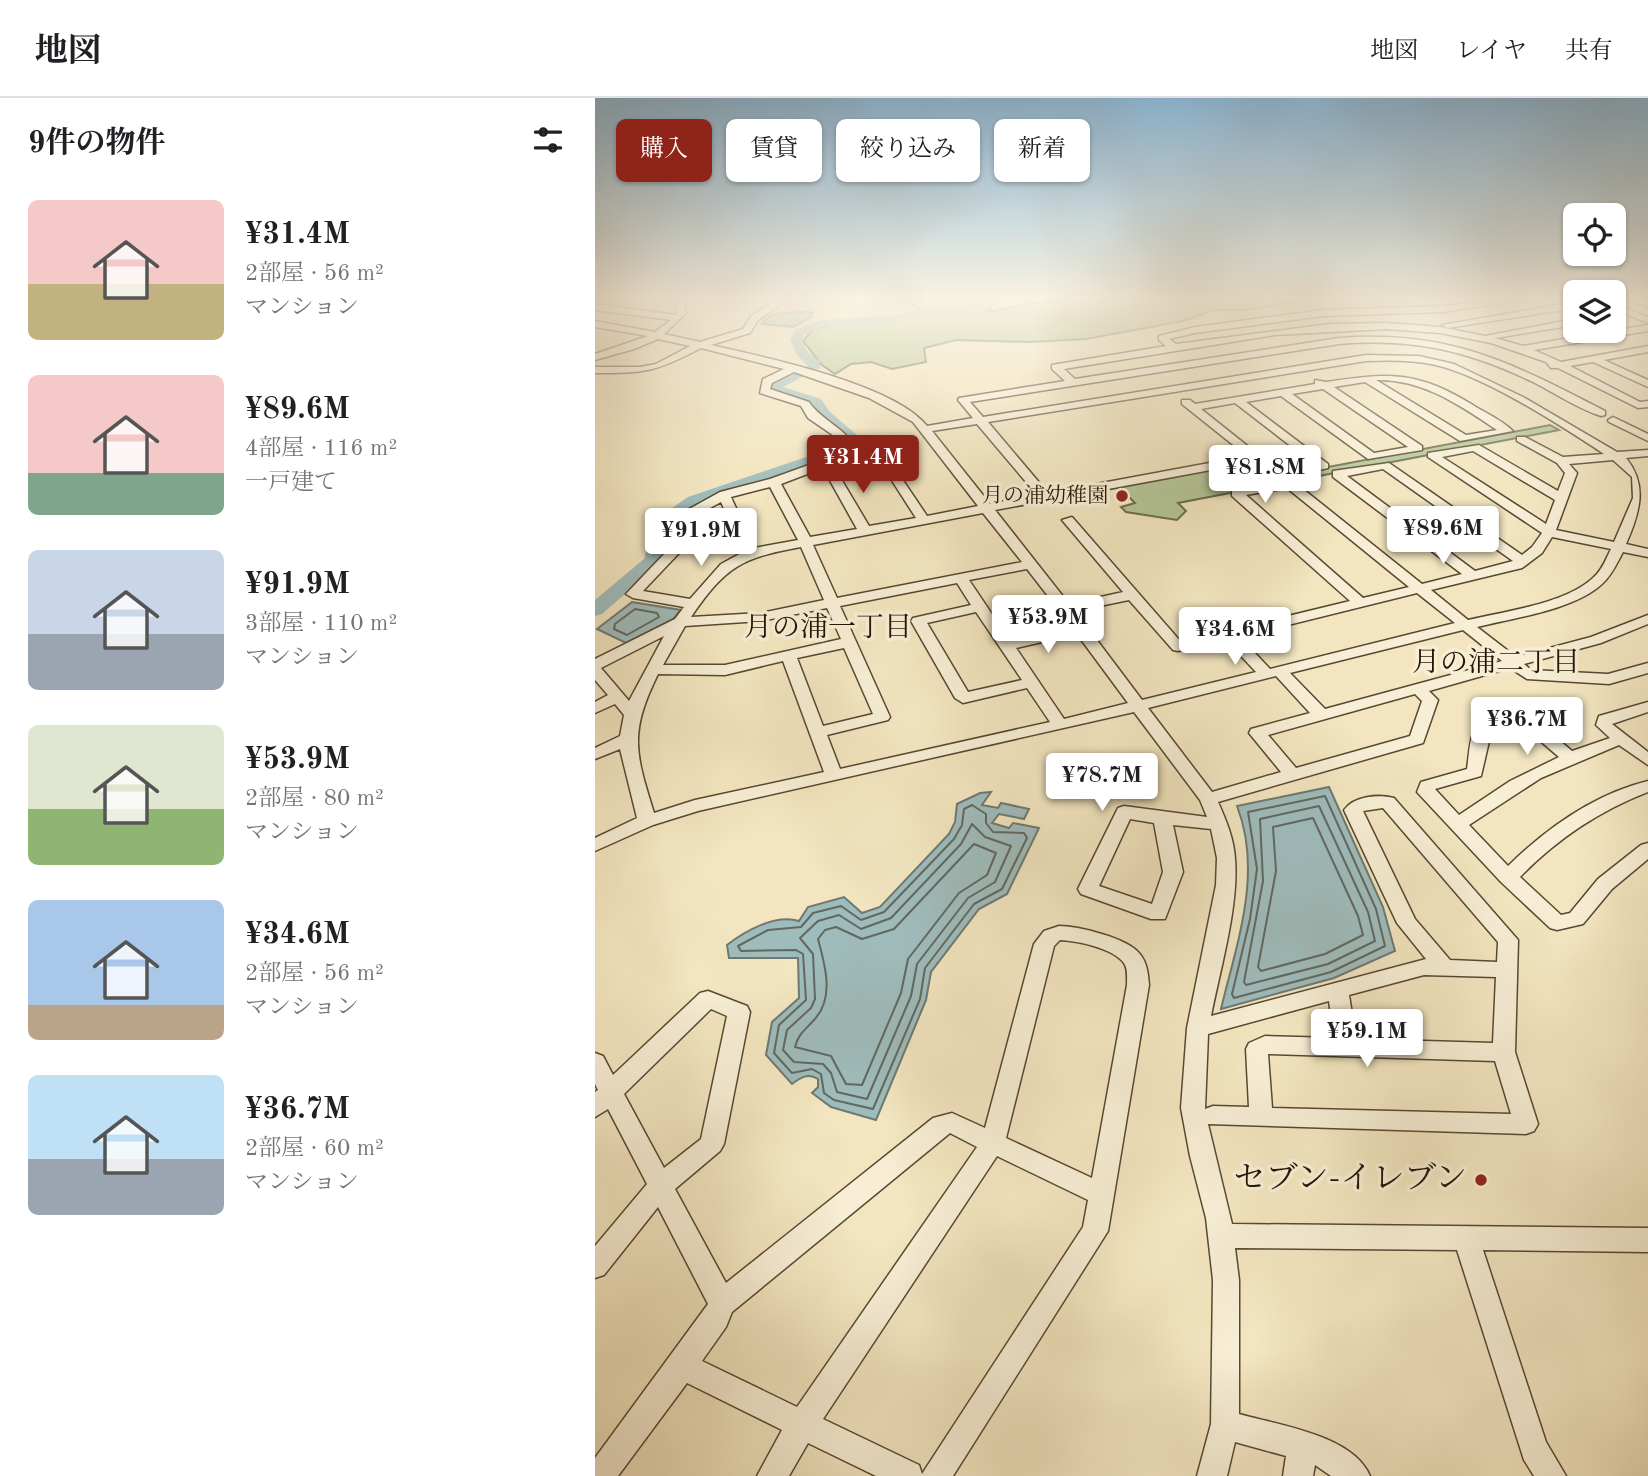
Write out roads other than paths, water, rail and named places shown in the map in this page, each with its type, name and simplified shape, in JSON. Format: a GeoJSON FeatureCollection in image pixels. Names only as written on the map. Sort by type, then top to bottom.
{"type":"FeatureCollection","features":[{"type":"Feature","properties":{"kind":"street"},"geometry":{"type":"LineString","coordinates":[[595,370],[640,370],[665,362]]}},
{"type":"Feature","properties":{"kind":"street"},"geometry":{"type":"LineString","coordinates":[[769,362],[820,376],[893,404],[926,429],[1209,799],[1219,824],[1226,858],[1226,884],[1198,1028],[1193,1108],[1222,1236],[1227,1346],[1225,1424],[1212,1476]]}},
{"type":"Feature","properties":{"kind":"street"},"geometry":{"type":"LineString","coordinates":[[1072,382],[1056,367],[1087,362]]}},
{"type":"Feature","properties":{"kind":"street"},"geometry":{"type":"LineString","coordinates":[[1137,362],[1277,475],[1324,466],[1237,400]]}},
{"type":"Feature","properties":{"kind":"street"},"geometry":{"type":"LineString","coordinates":[[1046,498],[963,400],[1203,362]]}},
{"type":"Feature","properties":{"kind":"street"},"geometry":{"type":"LineString","coordinates":[[926,429],[1337,362]]}},
{"type":"Feature","properties":{"kind":"street"},"geometry":{"type":"LineString","coordinates":[[595,845],[647,821],[695,806],[1140,706],[1555,603],[1584,592],[1609,572],[1641,491],[1643,476],[1617,456],[1462,370],[1435,362]]}},
{"type":"Feature","properties":{"kind":"street"},"geometry":{"type":"LineString","coordinates":[[1499,362],[1601,413]]}},
{"type":"Feature","properties":{"kind":"street"},"geometry":{"type":"LineString","coordinates":[[1552,362],[1639,405],[1648,404]]}},
{"type":"Feature","properties":{"kind":"street"},"geometry":{"type":"LineString","coordinates":[[1434,386],[1574,362]]}},
{"type":"Feature","properties":{"kind":"street"},"geometry":{"type":"LineString","coordinates":[[1601,362],[1648,384]]}},
{"type":"Feature","properties":{"kind":"street"},"geometry":{"type":"LineString","coordinates":[[1282,393],[1373,457],[1418,448],[1299,368]]}},
{"type":"Feature","properties":{"kind":"street"},"geometry":{"type":"LineString","coordinates":[[793,369],[767,381],[764,391],[805,404],[812,416],[845,439],[846,444],[828,467],[865,531]]}},
{"type":"Feature","properties":{"kind":"street"},"geometry":{"type":"LineString","coordinates":[[1193,407],[1367,379],[1399,376],[1434,386],[1507,431],[1464,439],[1367,379]]}},
{"type":"Feature","properties":{"kind":"street"},"geometry":{"type":"LineString","coordinates":[[1648,413],[1613,420],[1648,438]]}},
{"type":"Feature","properties":{"kind":"street"},"geometry":{"type":"LineString","coordinates":[[1067,520],[1178,647],[1474,577],[1522,561],[1537,550],[1549,532],[1571,473],[1561,461],[1521,439]]}},
{"type":"Feature","properties":{"kind":"street"},"geometry":{"type":"LineString","coordinates":[[693,604],[633,594],[672,553],[676,526],[686,516],[724,495],[774,482],[876,447],[924,521]]}},
{"type":"Feature","properties":{"kind":"street"},"geometry":{"type":"LineString","coordinates":[[1561,498],[1475,447],[1431,456],[1549,532],[1648,553]]}},
{"type":"Feature","properties":{"kind":"street"},"geometry":{"type":"LineString","coordinates":[[1561,461],[1648,453]]}},
{"type":"Feature","properties":{"kind":"street"},"geometry":{"type":"LineString","coordinates":[[647,821],[627,739],[631,713],[681,622],[720,571],[753,553],[1256,458]]}},
{"type":"Feature","properties":{"kind":"street"},"geometry":{"type":"LineString","coordinates":[[1474,577],[1337,474],[1385,465],[1522,561]]}},
{"type":"Feature","properties":{"kind":"street"},"geometry":{"type":"LineString","coordinates":[[774,482],[806,543],[883,718],[818,732]]}},
{"type":"Feature","properties":{"kind":"street"},"geometry":{"type":"LineString","coordinates":[[1361,604],[1236,494],[1289,484],[1527,674],[1609,679],[1648,668]]}},
{"type":"Feature","properties":{"kind":"street"},"geometry":{"type":"LineString","coordinates":[[724,495],[748,550],[753,553]]}},
{"type":"Feature","properties":{"kind":"street"},"geometry":{"type":"LineString","coordinates":[[631,713],[595,668],[681,622],[761,617],[1031,565]]}},
{"type":"Feature","properties":{"kind":"street"},"geometry":{"type":"LineString","coordinates":[[961,579],[1060,725]]}},
{"type":"Feature","properties":{"kind":"street"},"geometry":{"type":"LineString","coordinates":[[1066,609],[1131,595]]}},
{"type":"Feature","properties":{"kind":"street"},"geometry":{"type":"LineString","coordinates":[[980,607],[918,621],[963,698],[1031,683]]}},
{"type":"Feature","properties":{"kind":"street"},"geometry":{"type":"LineString","coordinates":[[1293,775],[1257,733],[1623,632],[1648,619]]}},
{"type":"Feature","properties":{"kind":"street"},"geometry":{"type":"LineString","coordinates":[[1006,646],[1081,629]]}},
{"type":"Feature","properties":{"kind":"street"},"geometry":{"type":"LineString","coordinates":[[1230,635],[1320,714]]}},
{"type":"Feature","properties":{"kind":"street"},"geometry":{"type":"LineString","coordinates":[[654,669],[725,670],[849,642]]}},
{"type":"Feature","properties":{"kind":"street"},"geometry":{"type":"LineString","coordinates":[[789,656],[833,774]]}},
{"type":"Feature","properties":{"kind":"street"},"geometry":{"type":"LineString","coordinates":[[1209,799],[1417,739],[1430,700],[1418,688]]}},
{"type":"Feature","properties":{"kind":"street"},"geometry":{"type":"LineString","coordinates":[[595,708],[616,697]]}},
{"type":"Feature","properties":{"kind":"street"},"geometry":{"type":"LineString","coordinates":[[1648,707],[1605,719],[1604,725],[1648,760]]}},
{"type":"Feature","properties":{"kind":"street"},"geometry":{"type":"LineString","coordinates":[[1568,756],[1511,708],[1486,720],[1480,735],[1475,772],[1427,786],[1426,792],[1507,877],[1557,923],[1576,919],[1605,884],[1648,849]]}},
{"type":"Feature","properties":{"kind":"street"},"geometry":{"type":"LineString","coordinates":[[595,754],[627,739]]}},
{"type":"Feature","properties":{"kind":"street"},"geometry":{"type":"LineString","coordinates":[[1457,825],[1489,800],[1568,756],[1622,740]]}},
{"type":"Feature","properties":{"kind":"street"},"geometry":{"type":"LineString","coordinates":[[1507,877],[1541,843],[1578,818],[1617,797],[1648,786]]}},
{"type":"Feature","properties":{"kind":"street"},"geometry":{"type":"LineString","coordinates":[[1213,1116],[1525,1124],[1504,1052],[1508,940],[1388,802],[1360,804],[1353,810],[1407,923],[1443,966]]}},
{"type":"Feature","properties":{"kind":"street"},"geometry":{"type":"LineString","coordinates":[[1162,818],[1173,872],[1158,914],[1089,889],[1124,812],[1219,824]]}},
{"type":"Feature","properties":{"kind":"street"},"geometry":{"type":"LineString","coordinates":[[772,1476],[803,1423],[993,1143],[1044,944],[1052,935],[1062,933],[1128,953],[1138,967],[1138,985],[1094,1231],[936,1476]]}},
{"type":"Feature","properties":{"kind":"street"},"geometry":{"type":"LineString","coordinates":[[1198,1028],[1424,967],[1509,970]]}},
{"type":"Feature","properties":{"kind":"street"},"geometry":{"type":"LineString","coordinates":[[1338,991],[1346,1047]]}},
{"type":"Feature","properties":{"kind":"street"},"geometry":{"type":"LineString","coordinates":[[595,1266],[661,1185],[712,1144],[739,1012],[708,999],[603,1099]]}},
{"type":"Feature","properties":{"kind":"street"},"geometry":{"type":"LineString","coordinates":[[1261,1117],[1257,1049],[1265,1045],[1504,1052]]}},
{"type":"Feature","properties":{"kind":"street"},"geometry":{"type":"LineString","coordinates":[[595,1062],[603,1099],[661,1185],[722,1303]]}},
{"type":"Feature","properties":{"kind":"street"},"geometry":{"type":"LineString","coordinates":[[600,1476],[716,1318],[722,1303],[941,1125],[952,1124],[1087,1189],[1103,1190]]}},
{"type":"Feature","properties":{"kind":"street"},"geometry":{"type":"LineString","coordinates":[[1222,1236],[1648,1240]]}},
{"type":"Feature","properties":{"kind":"street"},"geometry":{"type":"LineString","coordinates":[[1466,1238],[1534,1450],[1552,1476]]}},
{"type":"Feature","properties":{"kind":"street"},"geometry":{"type":"LineString","coordinates":[[682,1366],[908,1476]]}},
{"type":"Feature","properties":{"kind":"street"},"geometry":{"type":"LineString","coordinates":[[1225,1424],[1325,1453],[1355,1476]]}},
{"type":"Feature","properties":{"kind":"street"},"geometry":{"type":"LineString","coordinates":[[1298,1476],[1303,1445]]}},
{"type":"Feature","properties":{"kind":"water"},"geometry":{"type":"Polygon","coordinates":[[[632,602],[681,610],[673,619],[626,643],[597,629],[632,602]]]}},
{"type":"Feature","properties":{"kind":"water"},"geometry":{"type":"Polygon","coordinates":[[[1329,787],[1383,907],[1395,951],[1334,978],[1221,1009],[1240,933],[1248,882],[1248,857],[1237,806],[1329,787]]]}},
{"type":"Feature","properties":{"kind":"water"},"geometry":{"type":"Polygon","coordinates":[[[991,792],[982,805],[998,808],[1001,803],[1029,809],[1024,819],[999,814],[992,823],[1009,828],[1013,823],[1039,828],[1007,894],[979,909],[931,972],[926,1000],[876,1120],[831,1107],[812,1093],[818,1087],[818,1079],[814,1077],[798,1079],[792,1084],[766,1055],[772,1022],[799,998],[798,958],[729,958],[727,945],[761,925],[780,920],[799,921],[808,907],[844,897],[862,913],[880,907],[949,834],[955,822],[957,804],[980,793],[991,792]]]}},
{"type":"Feature","properties":{"kind":"waterway"},"geometry":{"type":"LineString","coordinates":[[595,610],[652,561],[660,529],[668,518],[694,500],[854,447],[858,442],[830,420],[816,402],[776,389],[776,384],[814,368],[813,362]]}},
{"type":"Feature","properties":{"kind":"place","name":"月の浦幼稚園"},"geometry":{"type":"Point","coordinates":[1122,496]}},
{"type":"Feature","properties":{"kind":"place","name":"セブン-イレブン"},"geometry":{"type":"Point","coordinates":[1481,1180]}},
{"type":"Feature","properties":{"kind":"district","name":"月の浦一丁目"},"geometry":{"type":"Point","coordinates":[828,629]}},
{"type":"Feature","properties":{"kind":"district","name":"月の浦二丁目"},"geometry":{"type":"Point","coordinates":[1496,664]}}]}
